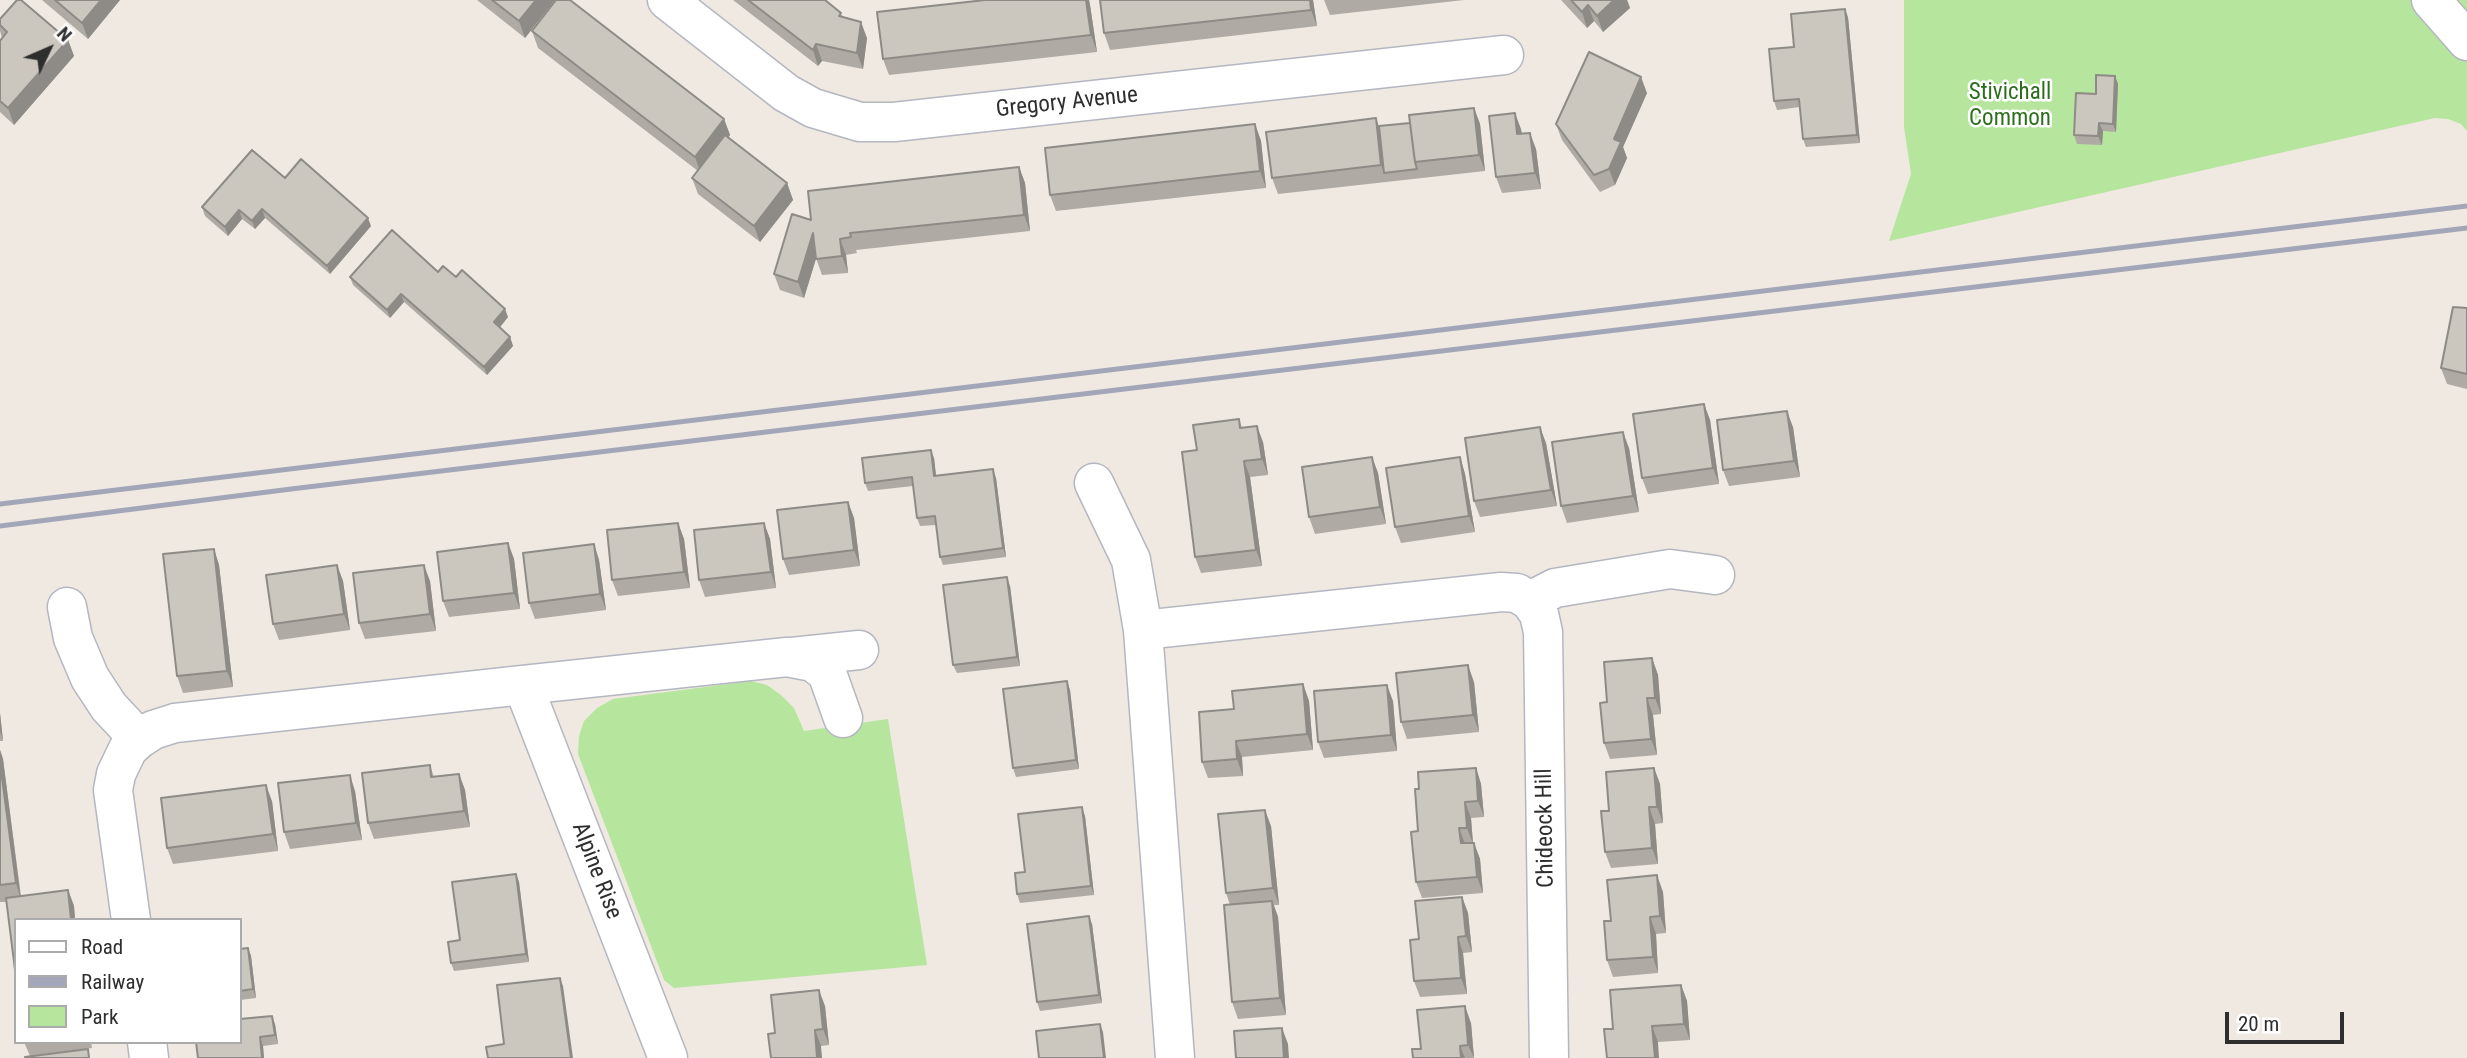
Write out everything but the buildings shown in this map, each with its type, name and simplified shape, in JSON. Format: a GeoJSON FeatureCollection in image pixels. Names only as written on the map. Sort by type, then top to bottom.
{"type":"FeatureCollection","features":[{"type":"Feature","properties":{"kind":"street","name":"Gregory Avenue"},"geometry":{"type":"LineString","coordinates":[[667,0],[786,93],[813,108],[860,122],[894,122],[1504,55]]}},
{"type":"Feature","properties":{"kind":"street"},"geometry":{"type":"LineString","coordinates":[[2431,0],[2467,41]]}},
{"type":"Feature","properties":{"kind":"street"},"geometry":{"type":"LineString","coordinates":[[1094,484],[1131,560],[1143,630],[1175,1058]]}},
{"type":"Feature","properties":{"kind":"street"},"geometry":{"type":"LineString","coordinates":[[1143,630],[1501,592],[1517,593],[1530,601],[1555,588],[1670,569],[1715,575]]}},
{"type":"Feature","properties":{"kind":"street","name":"Chideock Hill"},"geometry":{"type":"LineString","coordinates":[[1530,601],[1539,614],[1543,632],[1549,1058]]}},
{"type":"Feature","properties":{"kind":"street"},"geometry":{"type":"LineString","coordinates":[[67,607],[74,638],[90,678],[109,707],[139,738]]}},
{"type":"Feature","properties":{"kind":"street"},"geometry":{"type":"LineString","coordinates":[[131,918],[113,790],[121,762],[139,738],[153,730],[174,723],[859,650]]}},
{"type":"Feature","properties":{"kind":"street"},"geometry":{"type":"LineString","coordinates":[[787,657],[813,662],[827,673],[843,718]]}},
{"type":"Feature","properties":{"kind":"street","name":"Alpine Rise"},"geometry":{"type":"LineString","coordinates":[[523,685],[668,1058]]}},
{"type":"Feature","properties":{"kind":"green space","name":"Stivichall Common"},"geometry":{"type":"Polygon","coordinates":[[[1904,0],[2467,0],[2467,131],[2461,124],[2435,118],[1889,241],[1911,174],[1904,127],[1904,0]]]}},
{"type":"Feature","properties":{"kind":"green space"},"geometry":{"type":"Polygon","coordinates":[[[751,681],[767,685],[781,695],[794,708],[804,731],[888,719],[927,965],[674,988],[664,980],[578,754],[579,736],[584,721],[597,708],[613,699],[751,681]]]}},
{"type":"Feature","properties":{"kind":"railway"},"geometry":{"type":"LineString","coordinates":[[0,504],[2467,206]]}},
{"type":"Feature","properties":{"kind":"railway"},"geometry":{"type":"LineString","coordinates":[[0,526],[2467,228]]}}]}
